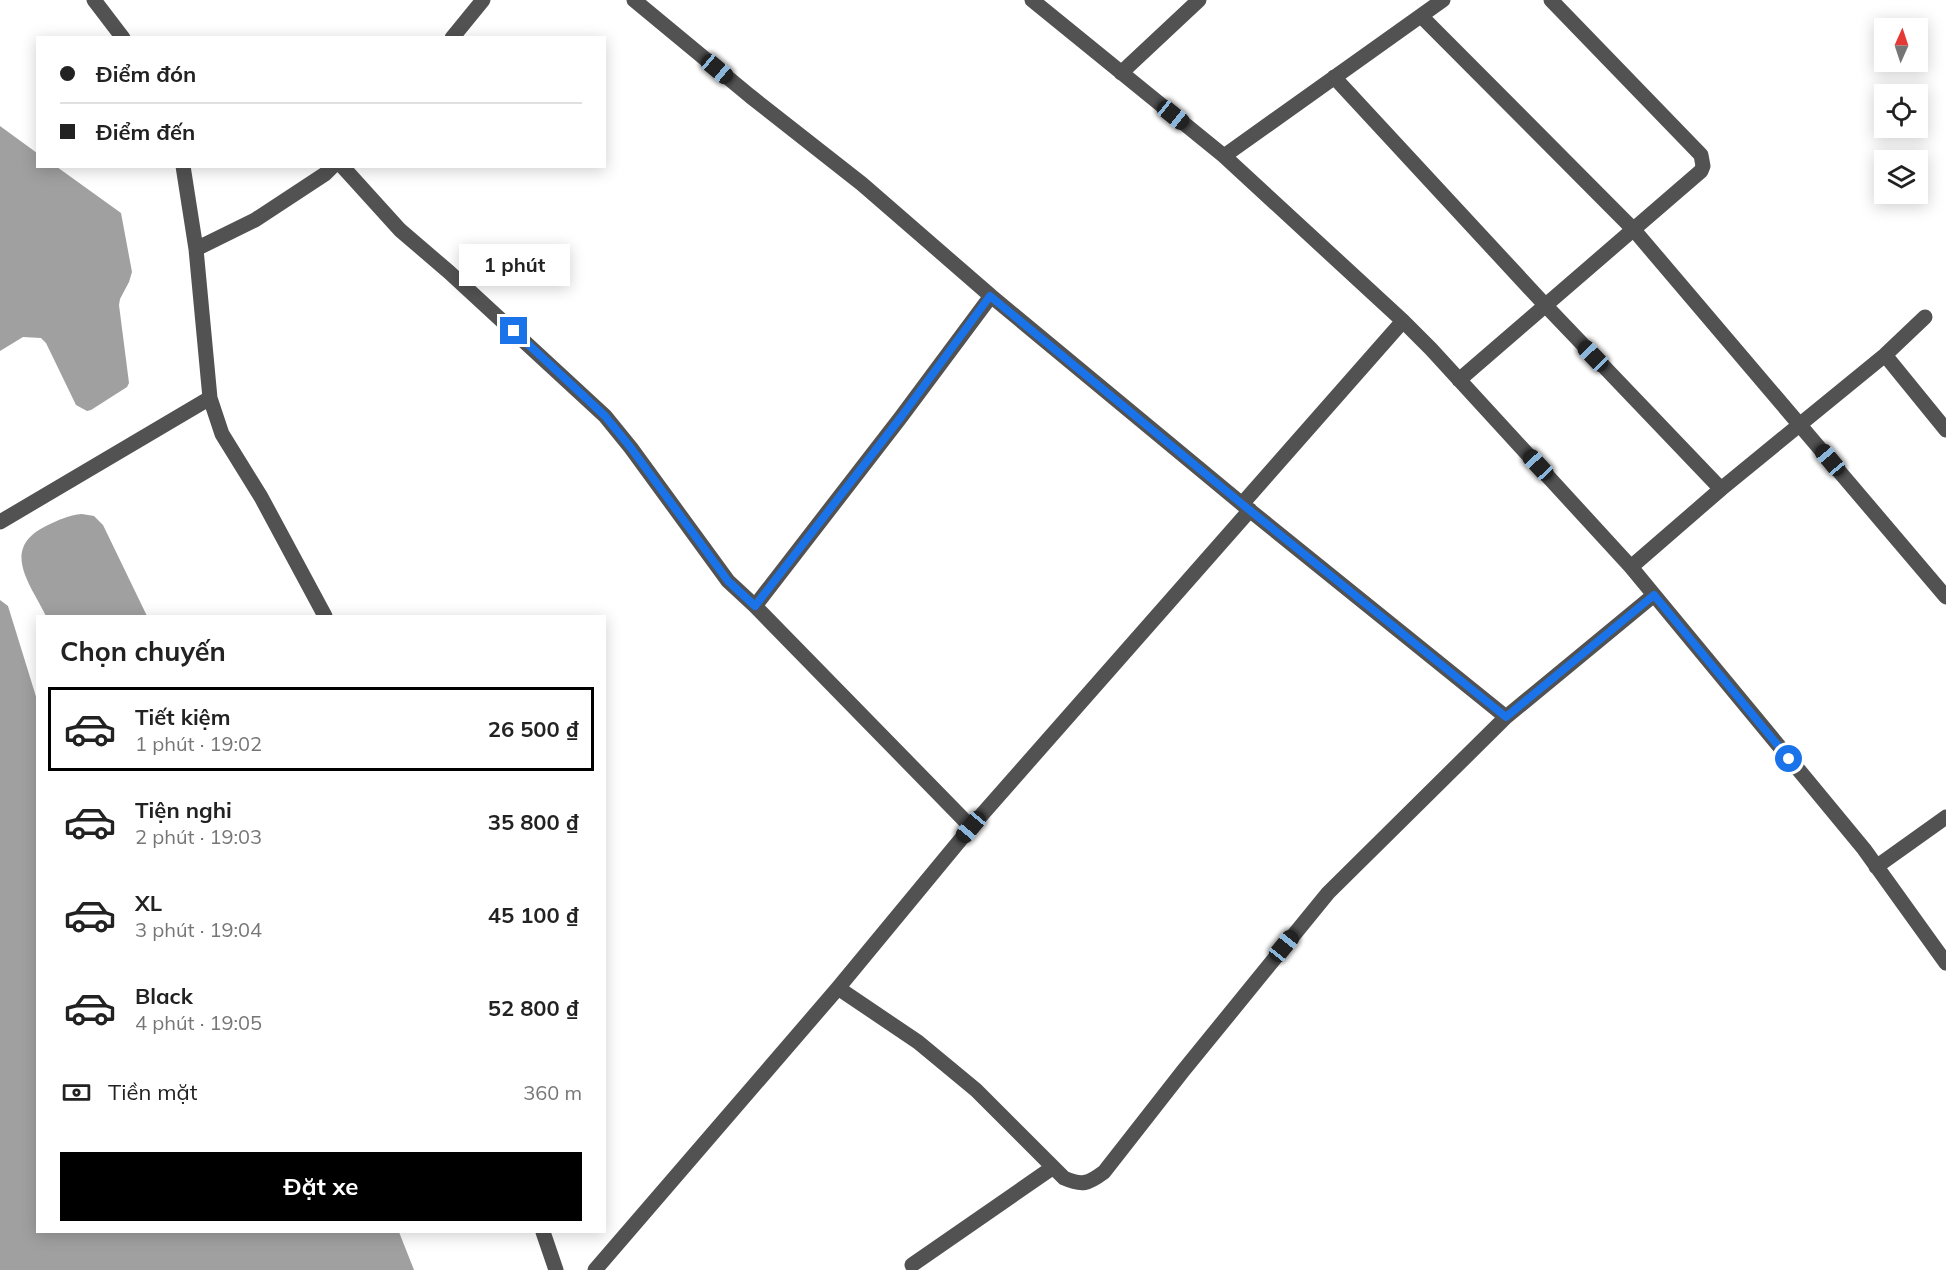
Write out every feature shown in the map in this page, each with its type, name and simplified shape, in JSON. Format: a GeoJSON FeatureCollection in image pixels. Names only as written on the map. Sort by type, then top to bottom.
{"type":"FeatureCollection","features":[{"type":"Feature","properties":{"kind":"street"},"geometry":{"type":"LineString","coordinates":[[93,0],[121,36]]}},
{"type":"Feature","properties":{"kind":"street"},"geometry":{"type":"LineString","coordinates":[[454,36],[483,0]]}},
{"type":"Feature","properties":{"kind":"street"},"geometry":{"type":"LineString","coordinates":[[634,0],[750,96],[862,184],[990,296],[1246,507],[1506,717]]}},
{"type":"Feature","properties":{"kind":"street"},"geometry":{"type":"LineString","coordinates":[[1032,0],[1224,156],[1403,321],[1460,380],[1631,567],[1864,849],[1946,963]]}},
{"type":"Feature","properties":{"kind":"street"},"geometry":{"type":"LineString","coordinates":[[1121,73],[1199,0]]}},
{"type":"Feature","properties":{"kind":"street"},"geometry":{"type":"LineString","coordinates":[[1224,156],[1443,0]]}},
{"type":"Feature","properties":{"kind":"street"},"geometry":{"type":"LineString","coordinates":[[1460,380],[1701,171],[1704,161],[1701,155],[1551,0]]}},
{"type":"Feature","properties":{"kind":"street"},"geometry":{"type":"LineString","coordinates":[[1421,16],[1634,230],[1946,597]]}},
{"type":"Feature","properties":{"kind":"street"},"geometry":{"type":"LineString","coordinates":[[1334,77],[1546,306],[1720,489]]}},
{"type":"Feature","properties":{"kind":"street"},"geometry":{"type":"LineString","coordinates":[[183,168],[196,249],[210,398],[222,434],[261,497],[324,615]]}},
{"type":"Feature","properties":{"kind":"street"},"geometry":{"type":"LineString","coordinates":[[196,249],[255,220],[331,168]]}},
{"type":"Feature","properties":{"kind":"street"},"geometry":{"type":"LineString","coordinates":[[344,168],[400,230],[476,296],[605,416],[728,581],[971,827]]}},
{"type":"Feature","properties":{"kind":"street"},"geometry":{"type":"LineString","coordinates":[[755,606],[901,417],[990,296]]}},
{"type":"Feature","properties":{"kind":"street"},"geometry":{"type":"LineString","coordinates":[[1631,567],[1720,489],[1885,355],[1924,317]]}},
{"type":"Feature","properties":{"kind":"street"},"geometry":{"type":"LineString","coordinates":[[595,1270],[838,988],[971,827],[1403,321]]}},
{"type":"Feature","properties":{"kind":"street"},"geometry":{"type":"LineString","coordinates":[[1885,355],[1946,430]]}},
{"type":"Feature","properties":{"kind":"street"},"geometry":{"type":"LineString","coordinates":[[0,522],[210,398]]}},
{"type":"Feature","properties":{"kind":"street"},"geometry":{"type":"LineString","coordinates":[[838,988],[918,1042],[976,1090],[1064,1178],[1077,1183],[1091,1182],[1104,1172],[1328,893],[1506,717],[1654,595]]}},
{"type":"Feature","properties":{"kind":"street"},"geometry":{"type":"LineString","coordinates":[[1876,867],[1946,817]]}},
{"type":"Feature","properties":{"kind":"street"},"geometry":{"type":"LineString","coordinates":[[912,1265],[1052,1168]]}},
{"type":"Feature","properties":{"kind":"street"},"geometry":{"type":"LineString","coordinates":[[543,1233],[556,1270]]}},
{"type":"Feature","properties":{"kind":"shaded area"},"geometry":{"type":"Polygon","coordinates":[[[0,126],[36,152],[36,168],[58,168],[121,213],[132,272],[119,305],[129,383],[127,387],[87,411],[76,405],[46,343],[41,338],[23,337],[0,351],[0,126]]]}},
{"type":"Feature","properties":{"kind":"shaded area"},"geometry":{"type":"Polygon","coordinates":[[[82,514],[94,516],[103,525],[147,615],[45,615],[23,567],[24,545],[32,535],[46,526],[82,514]]]}},
{"type":"Feature","properties":{"kind":"shaded area"},"geometry":{"type":"Polygon","coordinates":[[[0,600],[8,606],[36,697],[36,1233],[399,1233],[414,1270],[0,1270],[0,600]]]}},
{"type":"Feature","properties":{"kind":"route"},"geometry":{"type":"LineString","coordinates":[[514,331],[605,416],[728,581],[755,606],[901,417],[990,296],[1242,504],[1506,717],[1654,595],[1789,759]]}}]}
